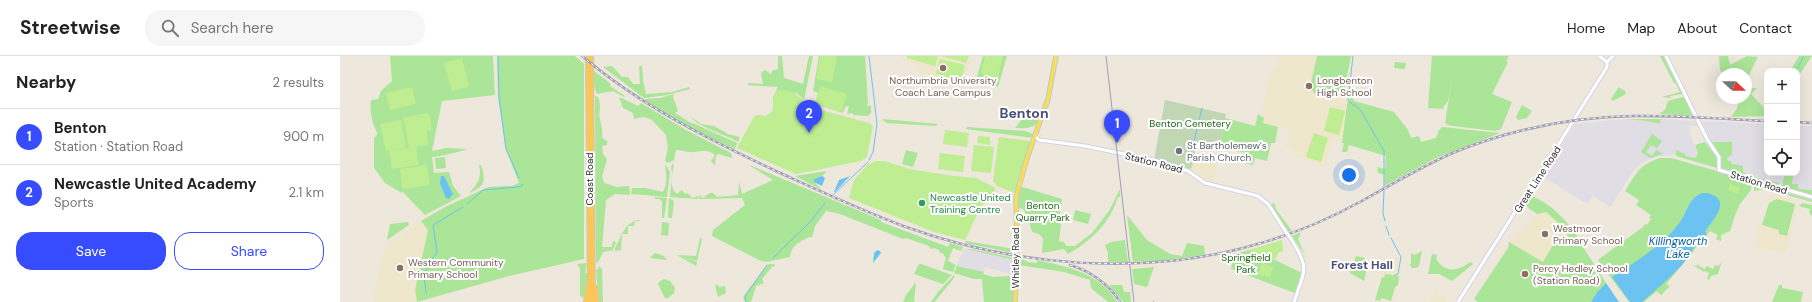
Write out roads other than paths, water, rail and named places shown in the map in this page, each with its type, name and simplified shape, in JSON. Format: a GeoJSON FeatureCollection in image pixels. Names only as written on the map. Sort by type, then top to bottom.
{"type":"FeatureCollection","features":[{"type":"Feature","properties":{"kind":"highway","name":"Coast Road"},"geometry":{"type":"LineString","coordinates":[[590,56],[592,248],[591,302]]}},
{"type":"Feature","properties":{"kind":"highway","name":"Coast Road"},"geometry":{"type":"LineString","coordinates":[[590,56],[589,264],[591,302]]}},
{"type":"Feature","properties":{"kind":"highway"},"geometry":{"type":"LineString","coordinates":[[592,248],[597,302]]}},
{"type":"Feature","properties":{"kind":"highway"},"geometry":{"type":"LineString","coordinates":[[586,302],[589,264]]}},
{"type":"Feature","properties":{"kind":"highway"},"geometry":{"type":"LineString","coordinates":[[581,299],[586,296]]}},
{"type":"Feature","properties":{"kind":"main road","name":"Whitley Road"},"geometry":{"type":"LineString","coordinates":[[1015,302],[1017,259],[1016,197],[1048,99],[1056,56]]}},
{"type":"Feature","properties":{"kind":"main road"},"geometry":{"type":"LineString","coordinates":[[1599,56],[1607,62]]}},
{"type":"Feature","properties":{"kind":"main road","name":"Great Lime Road"},"geometry":{"type":"LineString","coordinates":[[1458,302],[1515,212],[1530,192],[1534,183],[1604,71],[1607,62],[1613,56]]}},
{"type":"Feature","properties":{"kind":"main road","name":"Station Road"},"geometry":{"type":"LineString","coordinates":[[1666,56],[1718,158],[1719,170],[1812,197]]}},
{"type":"Feature","properties":{"kind":"main road","name":"Station Road"},"geometry":{"type":"LineString","coordinates":[[1035,136],[1039,140],[1085,146],[1153,160],[1188,171],[1205,182],[1258,196],[1268,204],[1291,239],[1304,264],[1303,276],[1294,302]]}},
{"type":"Feature","properties":{"kind":"water"},"geometry":{"type":"Polygon","coordinates":[[[441,176],[444,176],[453,194],[449,199],[446,198],[440,184],[441,176]]]}},
{"type":"Feature","properties":{"kind":"water"},"geometry":{"type":"Polygon","coordinates":[[[822,176],[825,178],[822,186],[814,182],[814,179],[822,176]]]}},
{"type":"Feature","properties":{"kind":"water"},"geometry":{"type":"Polygon","coordinates":[[[850,176],[835,192],[834,192],[839,180],[850,176]]]}},
{"type":"Feature","properties":{"kind":"water","name":"Killingworth Lake"},"geometry":{"type":"Polygon","coordinates":[[[1702,193],[1713,195],[1720,202],[1718,213],[1705,232],[1707,234],[1706,236],[1703,235],[1682,265],[1642,302],[1630,302],[1612,277],[1649,252],[1666,238],[1683,218],[1691,202],[1702,193]]]}},
{"type":"Feature","properties":{"kind":"water"},"geometry":{"type":"Polygon","coordinates":[[[877,250],[881,253],[873,263],[874,253],[877,250]]]}},
{"type":"Feature","properties":{"kind":"water"},"geometry":{"type":"Polygon","coordinates":[[[1606,283],[1619,302],[1591,302],[1597,292],[1606,283]]]}},
{"type":"Feature","properties":{"kind":"waterway"},"geometry":{"type":"LineString","coordinates":[[498,56],[499,98],[506,149],[519,178]]}},
{"type":"Feature","properties":{"kind":"waterway"},"geometry":{"type":"LineString","coordinates":[[869,56],[877,124],[873,152],[869,160]]}},
{"type":"Feature","properties":{"kind":"waterway"},"geometry":{"type":"LineString","coordinates":[[1353,56],[1348,101],[1360,109],[1384,151],[1384,188]]}},
{"type":"Feature","properties":{"kind":"waterway"},"geometry":{"type":"LineString","coordinates":[[1798,68],[1804,56]]}},
{"type":"Feature","properties":{"kind":"waterway"},"geometry":{"type":"LineString","coordinates":[[1194,141],[1202,108]]}},
{"type":"Feature","properties":{"kind":"waterway"},"geometry":{"type":"LineString","coordinates":[[833,195],[868,162]]}},
{"type":"Feature","properties":{"kind":"waterway"},"geometry":{"type":"LineString","coordinates":[[467,204],[483,190],[518,187],[522,186],[522,184]]}},
{"type":"Feature","properties":{"kind":"waterway"},"geometry":{"type":"LineString","coordinates":[[1384,190],[1383,213],[1385,221]]}},
{"type":"Feature","properties":{"kind":"waterway"},"geometry":{"type":"LineString","coordinates":[[773,258],[810,222],[825,203]]}},
{"type":"Feature","properties":{"kind":"waterway"},"geometry":{"type":"LineString","coordinates":[[426,293],[424,275],[437,252],[433,225],[463,207]]}},
{"type":"Feature","properties":{"kind":"waterway"},"geometry":{"type":"LineString","coordinates":[[1386,226],[1389,235]]}},
{"type":"Feature","properties":{"kind":"waterway"},"geometry":{"type":"LineString","coordinates":[[1391,238],[1401,257],[1398,274],[1395,275]]}},
{"type":"Feature","properties":{"kind":"waterway"},"geometry":{"type":"LineString","coordinates":[[746,295],[767,265]]}},
{"type":"Feature","properties":{"kind":"waterway"},"geometry":{"type":"LineString","coordinates":[[745,296],[746,302]]}},
{"type":"Feature","properties":{"kind":"tram line"},"geometry":{"type":"LineString","coordinates":[[1106,56],[1134,302]]}},
{"type":"Feature","properties":{"kind":"railway"},"geometry":{"type":"LineString","coordinates":[[582,56],[628,91],[651,106],[701,134],[841,201],[906,227],[948,240],[991,251],[1079,263],[1123,264],[1168,261],[1211,255],[1268,241],[1295,232],[1335,215],[1443,157],[1498,137],[1543,126],[1588,119],[1634,116],[1764,121]]}},
{"type":"Feature","properties":{"kind":"railway"},"geometry":{"type":"LineString","coordinates":[[1800,122],[1812,123]]}},
{"type":"Feature","properties":{"kind":"railway"},"geometry":{"type":"LineString","coordinates":[[1070,265],[1085,271],[1105,284],[1116,295],[1120,302]]}},
{"type":"Feature","properties":{"kind":"place","name":"Northumbria University Coach Lane Campus"},"geometry":{"type":"Point","coordinates":[943,68]}},
{"type":"Feature","properties":{"kind":"place","name":"Longbenton High School"},"geometry":{"type":"Point","coordinates":[1309,86]}},
{"type":"Feature","properties":{"kind":"place","name":"Newcastle United Academy"},"geometry":{"type":"Point","coordinates":[809,133]}},
{"type":"Feature","properties":{"kind":"place","name":"Benton"},"geometry":{"type":"Point","coordinates":[1117,143]}},
{"type":"Feature","properties":{"kind":"place","name":"St Bartholemew's Parish Church"},"geometry":{"type":"Point","coordinates":[1179,151]}},
{"type":"Feature","properties":{"kind":"place","name":"Newcastle United Training Centre"},"geometry":{"type":"Point","coordinates":[922,203]}},
{"type":"Feature","properties":{"kind":"place","name":"Westmoor Primary School"},"geometry":{"type":"Point","coordinates":[1545,234]}},
{"type":"Feature","properties":{"kind":"place","name":"Western Community Primary School"},"geometry":{"type":"Point","coordinates":[400,268]}},
{"type":"Feature","properties":{"kind":"place","name":"Percy Hedley School (Station Road)"},"geometry":{"type":"Point","coordinates":[1525,274]}},
{"type":"Feature","properties":{"kind":"district","name":"Benton"},"geometry":{"type":"Point","coordinates":[1024,113]}},
{"type":"Feature","properties":{"kind":"district","name":"Forest Hall"},"geometry":{"type":"Point","coordinates":[1362,265]}},
{"type":"Feature","properties":{"kind":"park label","name":"Benton Cemetery"},"geometry":{"type":"Point","coordinates":[1190,123]}},
{"type":"Feature","properties":{"kind":"park label","name":"Benton Quarry Park"},"geometry":{"type":"Point","coordinates":[1043,210]}},
{"type":"Feature","properties":{"kind":"park label","name":"Springfield Park"},"geometry":{"type":"Point","coordinates":[1246,262]}}]}
